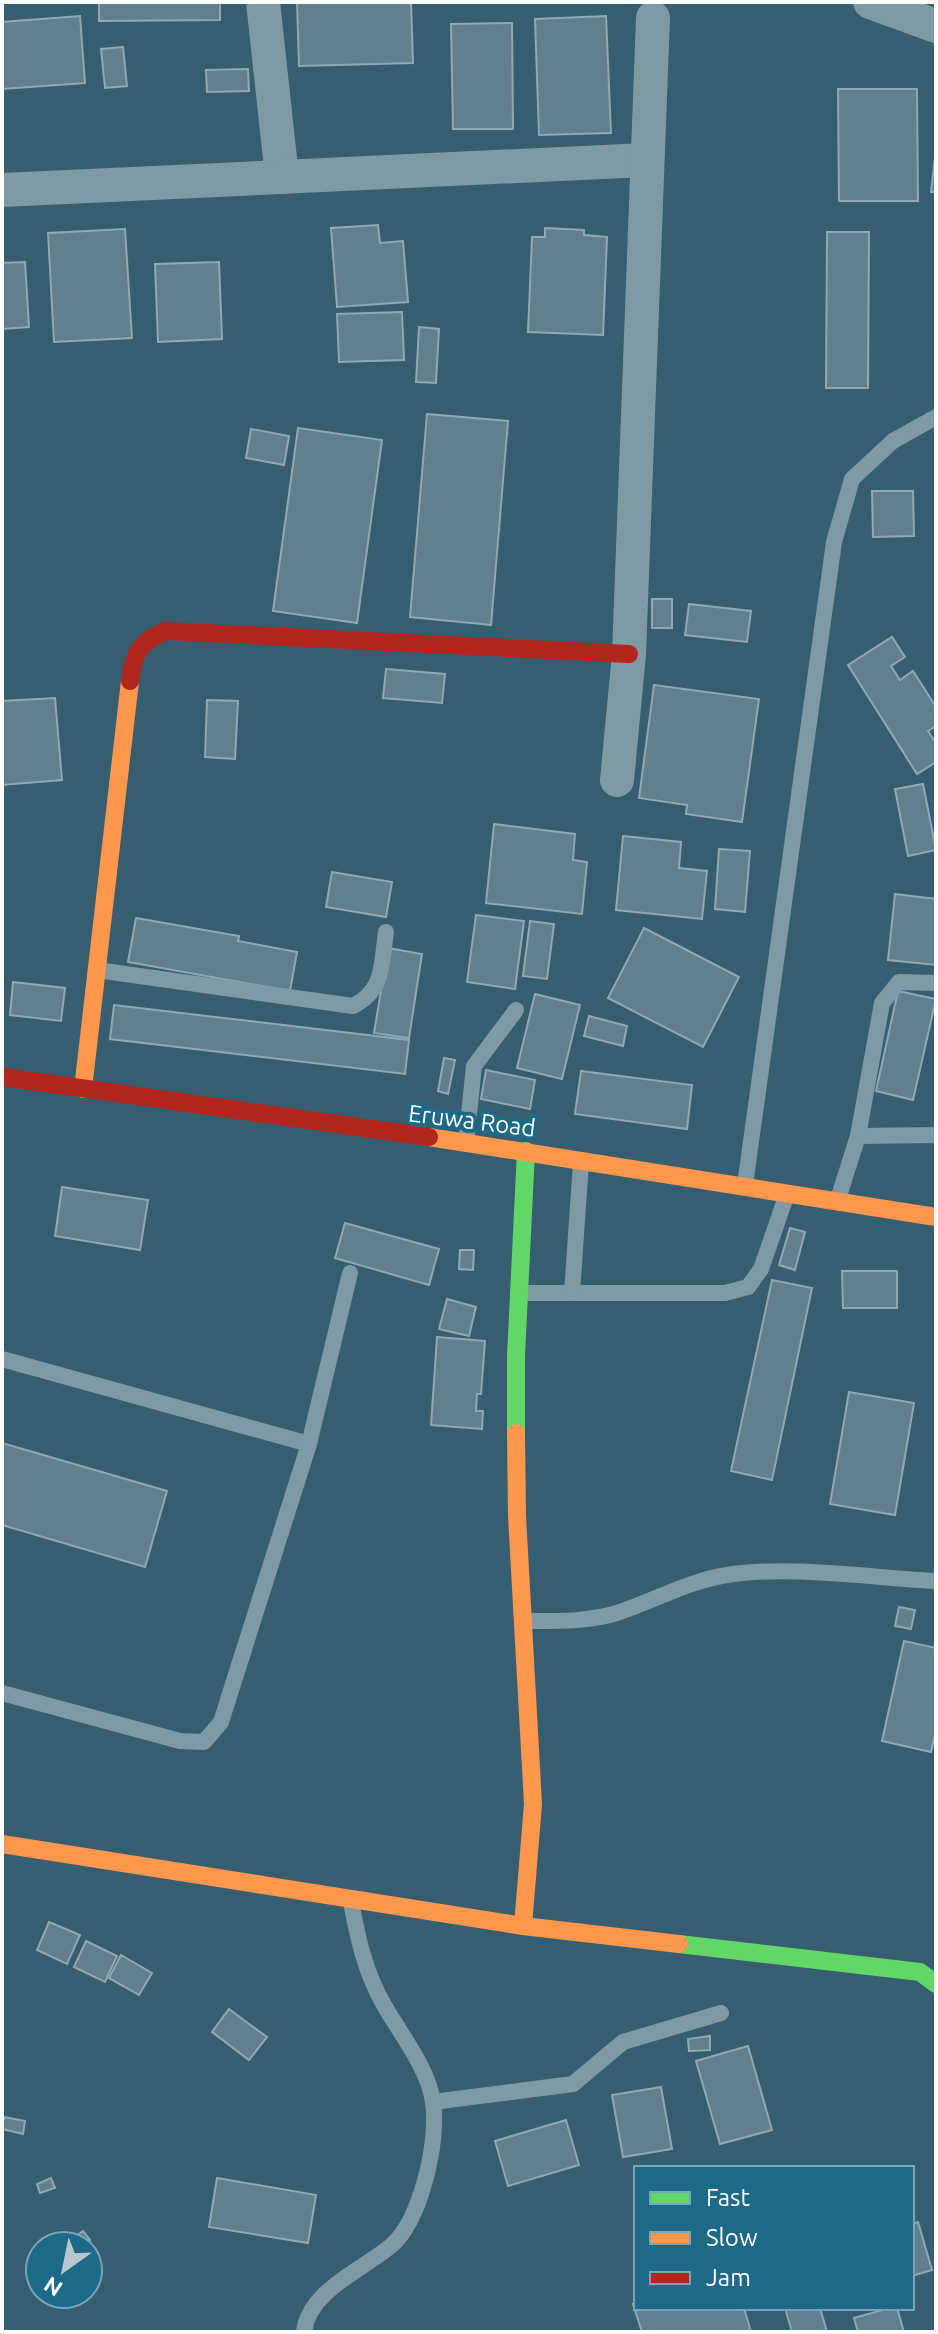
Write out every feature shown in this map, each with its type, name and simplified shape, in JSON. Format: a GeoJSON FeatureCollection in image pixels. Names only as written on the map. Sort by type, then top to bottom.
{"type":"FeatureCollection","features":[{"type":"Feature","properties":{"kind":"street"},"geometry":{"type":"LineString","coordinates":[[263,2],[282,177]]}},
{"type":"Feature","properties":{"kind":"street"},"geometry":{"type":"LineString","coordinates":[[870,2],[936,26]]}},
{"type":"Feature","properties":{"kind":"street"},"geometry":{"type":"LineString","coordinates":[[617,780],[629,654],[653,18]]}},
{"type":"Feature","properties":{"kind":"street"},"geometry":{"type":"LineString","coordinates":[[2,190],[646,160]]}},
{"type":"Feature","properties":{"kind":"street"},"geometry":{"type":"LineString","coordinates":[[83,1089],[132,660],[143,641],[165,631],[629,654]]}},
{"type":"Feature","properties":{"kind":"street","name":"Eruwa Road"},"geometry":{"type":"LineString","coordinates":[[2,1077],[526,1151],[936,1217]]}},
{"type":"Feature","properties":{"kind":"street"},"geometry":{"type":"LineString","coordinates":[[523,1926],[533,1804],[517,1516],[519,1293],[526,1151]]}},
{"type":"Feature","properties":{"kind":"street"},"geometry":{"type":"LineString","coordinates":[[2,1844],[523,1926],[920,1972],[936,1984]]}},
{"type":"Feature","properties":{"kind":"lane"},"geometry":{"type":"LineString","coordinates":[[745,1186],[834,542],[852,479],[893,441],[936,417]]}},
{"type":"Feature","properties":{"kind":"lane"},"geometry":{"type":"LineString","coordinates":[[96,970],[353,1006],[369,998],[378,983],[386,932]]}},
{"type":"Feature","properties":{"kind":"lane"},"geometry":{"type":"LineString","coordinates":[[838,1200],[858,1136],[882,1003],[899,982],[936,983]]}},
{"type":"Feature","properties":{"kind":"lane"},"geometry":{"type":"LineString","coordinates":[[466,1144],[474,1066],[516,1010]]}},
{"type":"Feature","properties":{"kind":"lane"},"geometry":{"type":"LineString","coordinates":[[858,1136],[936,1135]]}},
{"type":"Feature","properties":{"kind":"lane"},"geometry":{"type":"LineString","coordinates":[[572,1293],[581,1160]]}},
{"type":"Feature","properties":{"kind":"lane"},"geometry":{"type":"LineString","coordinates":[[519,1293],[725,1293],[748,1287],[761,1269],[788,1192]]}},
{"type":"Feature","properties":{"kind":"lane"},"geometry":{"type":"LineString","coordinates":[[2,1693],[180,1741],[204,1742],[221,1722],[309,1444],[350,1273]]}},
{"type":"Feature","properties":{"kind":"lane"},"geometry":{"type":"LineString","coordinates":[[2,1359],[309,1444]]}},
{"type":"Feature","properties":{"kind":"lane"},"geometry":{"type":"LineString","coordinates":[[523,1621],[591,1619],[696,1581],[729,1574],[936,1581]]}},
{"type":"Feature","properties":{"kind":"lane"},"geometry":{"type":"LineString","coordinates":[[304,2332],[306,2320],[322,2297],[395,2243],[414,2212],[430,2161],[433,2102],[414,2054],[383,2004],[362,1959],[351,1899]]}},
{"type":"Feature","properties":{"kind":"lane"},"geometry":{"type":"LineString","coordinates":[[433,2102],[573,2084],[623,2042],[721,2013]]}},
{"type":"Feature","properties":{"kind":"building"},"geometry":{"type":"Polygon","coordinates":[[[99,2],[220,2],[220,20],[99,21],[99,2]]]}},
{"type":"Feature","properties":{"kind":"building"},"geometry":{"type":"Polygon","coordinates":[[[297,2],[411,2],[413,63],[299,66],[297,2]]]}},
{"type":"Feature","properties":{"kind":"building"},"geometry":{"type":"Polygon","coordinates":[[[80,16],[85,83],[2,89],[2,22],[80,16]]]}},
{"type":"Feature","properties":{"kind":"building"},"geometry":{"type":"Polygon","coordinates":[[[606,16],[611,133],[539,135],[535,19],[606,16]]]}},
{"type":"Feature","properties":{"kind":"building"},"geometry":{"type":"Polygon","coordinates":[[[512,23],[513,129],[453,129],[451,24],[512,23]]]}},
{"type":"Feature","properties":{"kind":"building"},"geometry":{"type":"Polygon","coordinates":[[[123,47],[127,86],[105,88],[101,49],[123,47]]]}},
{"type":"Feature","properties":{"kind":"building"},"geometry":{"type":"Polygon","coordinates":[[[248,69],[249,91],[207,92],[206,70],[248,69]]]}},
{"type":"Feature","properties":{"kind":"building"},"geometry":{"type":"Polygon","coordinates":[[[838,89],[917,89],[918,201],[839,201],[838,89]]]}},
{"type":"Feature","properties":{"kind":"building"},"geometry":{"type":"Polygon","coordinates":[[[936,149],[936,192],[931,192],[936,149]]]}},
{"type":"Feature","properties":{"kind":"building"},"geometry":{"type":"Polygon","coordinates":[[[378,225],[380,243],[403,241],[408,302],[337,307],[331,228],[378,225]]]}},
{"type":"Feature","properties":{"kind":"building"},"geometry":{"type":"Polygon","coordinates":[[[545,228],[584,230],[584,235],[607,237],[603,335],[528,332],[532,237],[545,237],[545,228]]]}},
{"type":"Feature","properties":{"kind":"building"},"geometry":{"type":"Polygon","coordinates":[[[125,229],[132,338],[54,342],[48,233],[125,229]]]}},
{"type":"Feature","properties":{"kind":"building"},"geometry":{"type":"Polygon","coordinates":[[[827,232],[869,232],[868,388],[826,388],[827,232]]]}},
{"type":"Feature","properties":{"kind":"building"},"geometry":{"type":"Polygon","coordinates":[[[25,262],[29,327],[2,329],[2,263],[25,262]]]}},
{"type":"Feature","properties":{"kind":"building"},"geometry":{"type":"Polygon","coordinates":[[[219,262],[222,339],[158,342],[155,264],[219,262]]]}},
{"type":"Feature","properties":{"kind":"building"},"geometry":{"type":"Polygon","coordinates":[[[402,312],[404,360],[339,362],[337,314],[402,312]]]}},
{"type":"Feature","properties":{"kind":"building"},"geometry":{"type":"Polygon","coordinates":[[[419,327],[439,329],[436,383],[416,382],[419,327]]]}},
{"type":"Feature","properties":{"kind":"building"},"geometry":{"type":"Polygon","coordinates":[[[427,414],[508,421],[491,625],[410,617],[427,414]]]}},
{"type":"Feature","properties":{"kind":"building"},"geometry":{"type":"Polygon","coordinates":[[[298,428],[382,440],[357,623],[273,611],[298,428]]]}},
{"type":"Feature","properties":{"kind":"building"},"geometry":{"type":"Polygon","coordinates":[[[251,429],[289,436],[284,465],[246,458],[251,429]]]}},
{"type":"Feature","properties":{"kind":"building"},"geometry":{"type":"Polygon","coordinates":[[[872,491],[913,491],[914,536],[873,537],[872,491]]]}},
{"type":"Feature","properties":{"kind":"building"},"geometry":{"type":"Polygon","coordinates":[[[652,599],[672,599],[672,628],[652,628],[652,599]]]}},
{"type":"Feature","properties":{"kind":"building"},"geometry":{"type":"Polygon","coordinates":[[[689,604],[751,611],[747,642],[685,635],[689,604]]]}},
{"type":"Feature","properties":{"kind":"building"},"geometry":{"type":"Polygon","coordinates":[[[892,637],[905,657],[891,666],[900,680],[913,671],[936,707],[936,726],[928,731],[936,743],[936,762],[917,774],[848,665],[892,637]]]}},
{"type":"Feature","properties":{"kind":"building"},"geometry":{"type":"Polygon","coordinates":[[[386,669],[445,674],[442,703],[383,698],[386,669]]]}},
{"type":"Feature","properties":{"kind":"building"},"geometry":{"type":"Polygon","coordinates":[[[654,685],[759,699],[742,822],[686,814],[687,805],[639,798],[654,685]]]}},
{"type":"Feature","properties":{"kind":"building"},"geometry":{"type":"Polygon","coordinates":[[[55,698],[62,780],[2,785],[2,701],[55,698]]]}},
{"type":"Feature","properties":{"kind":"building"},"geometry":{"type":"Polygon","coordinates":[[[207,700],[238,701],[235,759],[205,757],[207,700]]]}},
{"type":"Feature","properties":{"kind":"building"},"geometry":{"type":"Polygon","coordinates":[[[923,784],[936,850],[908,856],[895,789],[923,784]]]}},
{"type":"Feature","properties":{"kind":"building"},"geometry":{"type":"Polygon","coordinates":[[[494,824],[575,834],[573,860],[587,862],[582,914],[486,903],[494,824]]]}},
{"type":"Feature","properties":{"kind":"building"},"geometry":{"type":"Polygon","coordinates":[[[623,836],[681,842],[679,868],[707,871],[702,919],[616,910],[623,836]]]}},
{"type":"Feature","properties":{"kind":"building"},"geometry":{"type":"Polygon","coordinates":[[[719,849],[750,851],[745,912],[715,909],[719,849]]]}},
{"type":"Feature","properties":{"kind":"building"},"geometry":{"type":"Polygon","coordinates":[[[332,872],[392,882],[386,917],[326,907],[332,872]]]}},
{"type":"Feature","properties":{"kind":"building"},"geometry":{"type":"Polygon","coordinates":[[[895,894],[936,899],[936,965],[888,960],[895,894]]]}},
{"type":"Feature","properties":{"kind":"building"},"geometry":{"type":"Polygon","coordinates":[[[476,915],[524,921],[515,989],[467,982],[476,915]]]}},
{"type":"Feature","properties":{"kind":"building"},"geometry":{"type":"Polygon","coordinates":[[[136,918],[239,936],[238,941],[297,952],[290,991],[128,962],[136,918]]]}},
{"type":"Feature","properties":{"kind":"building"},"geometry":{"type":"Polygon","coordinates":[[[530,921],[554,924],[547,979],[523,976],[530,921]]]}},
{"type":"Feature","properties":{"kind":"building"},"geometry":{"type":"Polygon","coordinates":[[[644,928],[739,977],[703,1047],[608,998],[644,928]]]}},
{"type":"Feature","properties":{"kind":"building"},"geometry":{"type":"Polygon","coordinates":[[[388,948],[422,954],[409,1038],[374,1033],[388,948]]]}},
{"type":"Feature","properties":{"kind":"building"},"geometry":{"type":"Polygon","coordinates":[[[13,982],[65,988],[61,1021],[10,1015],[13,982]]]}},
{"type":"Feature","properties":{"kind":"building"},"geometry":{"type":"Polygon","coordinates":[[[898,991],[936,999],[913,1100],[876,1091],[898,991]]]}},
{"type":"Feature","properties":{"kind":"building"},"geometry":{"type":"Polygon","coordinates":[[[535,994],[580,1005],[562,1079],[517,1068],[535,994]]]}},
{"type":"Feature","properties":{"kind":"building"},"geometry":{"type":"Polygon","coordinates":[[[114,1005],[409,1040],[405,1074],[110,1039],[114,1005]]]}},
{"type":"Feature","properties":{"kind":"building"},"geometry":{"type":"Polygon","coordinates":[[[589,1016],[627,1026],[623,1046],[584,1036],[589,1016]]]}},
{"type":"Feature","properties":{"kind":"building"},"geometry":{"type":"Polygon","coordinates":[[[444,1058],[455,1060],[448,1094],[438,1091],[444,1058]]]}},
{"type":"Feature","properties":{"kind":"building"},"geometry":{"type":"Polygon","coordinates":[[[486,1070],[535,1080],[530,1109],[481,1099],[486,1070]]]}},
{"type":"Feature","properties":{"kind":"building"},"geometry":{"type":"Polygon","coordinates":[[[581,1071],[692,1085],[687,1129],[575,1114],[581,1071]]]}},
{"type":"Feature","properties":{"kind":"building"},"geometry":{"type":"Polygon","coordinates":[[[62,1187],[148,1200],[140,1250],[55,1236],[62,1187]]]}},
{"type":"Feature","properties":{"kind":"building"},"geometry":{"type":"Polygon","coordinates":[[[345,1223],[439,1249],[429,1285],[335,1258],[345,1223]]]}},
{"type":"Feature","properties":{"kind":"building"},"geometry":{"type":"Polygon","coordinates":[[[790,1228],[805,1232],[795,1270],[779,1265],[790,1228]]]}},
{"type":"Feature","properties":{"kind":"building"},"geometry":{"type":"Polygon","coordinates":[[[460,1250],[474,1250],[473,1270],[459,1269],[460,1250]]]}},
{"type":"Feature","properties":{"kind":"building"},"geometry":{"type":"Polygon","coordinates":[[[842,1271],[897,1271],[897,1308],[843,1308],[842,1271]]]}},
{"type":"Feature","properties":{"kind":"building"},"geometry":{"type":"Polygon","coordinates":[[[772,1280],[812,1288],[772,1480],[731,1471],[772,1280]]]}},
{"type":"Feature","properties":{"kind":"building"},"geometry":{"type":"Polygon","coordinates":[[[447,1299],[476,1307],[469,1336],[439,1329],[447,1299]]]}},
{"type":"Feature","properties":{"kind":"building"},"geometry":{"type":"Polygon","coordinates":[[[437,1337],[485,1341],[481,1394],[477,1394],[476,1411],[483,1411],[482,1429],[431,1425],[437,1337]]]}},
{"type":"Feature","properties":{"kind":"building"},"geometry":{"type":"Polygon","coordinates":[[[849,1392],[914,1403],[895,1515],[830,1504],[849,1392]]]}},
{"type":"Feature","properties":{"kind":"building"},"geometry":{"type":"Polygon","coordinates":[[[2,1443],[167,1491],[145,1567],[2,1525],[2,1443]]]}},
{"type":"Feature","properties":{"kind":"building"},"geometry":{"type":"Polygon","coordinates":[[[899,1607],[915,1610],[911,1629],[895,1626],[899,1607]]]}},
{"type":"Feature","properties":{"kind":"building"},"geometry":{"type":"Polygon","coordinates":[[[904,1641],[936,1648],[936,1731],[931,1752],[882,1741],[904,1641]]]}},
{"type":"Feature","properties":{"kind":"building"},"geometry":{"type":"Polygon","coordinates":[[[49,1922],[80,1935],[67,1964],[37,1950],[49,1922]]]}},
{"type":"Feature","properties":{"kind":"building"},"geometry":{"type":"Polygon","coordinates":[[[86,1941],[117,1956],[105,1982],[74,1967],[86,1941]]]}},
{"type":"Feature","properties":{"kind":"building"},"geometry":{"type":"Polygon","coordinates":[[[121,1955],[152,1973],[139,1995],[109,1978],[121,1955]]]}},
{"type":"Feature","properties":{"kind":"building"},"geometry":{"type":"Polygon","coordinates":[[[229,2009],[267,2037],[249,2060],[212,2032],[229,2009]]]}},
{"type":"Feature","properties":{"kind":"building"},"geometry":{"type":"Polygon","coordinates":[[[710,2036],[710,2050],[689,2051],[688,2039],[710,2036]]]}},
{"type":"Feature","properties":{"kind":"building"},"geometry":{"type":"Polygon","coordinates":[[[748,2046],[772,2130],[720,2144],[696,2061],[748,2046]]]}},
{"type":"Feature","properties":{"kind":"building"},"geometry":{"type":"Polygon","coordinates":[[[661,2087],[672,2149],[623,2157],[612,2095],[661,2087]]]}},
{"type":"Feature","properties":{"kind":"building"},"geometry":{"type":"Polygon","coordinates":[[[4,2117],[25,2121],[23,2134],[2,2129],[4,2117]]]}},
{"type":"Feature","properties":{"kind":"building"},"geometry":{"type":"Polygon","coordinates":[[[566,2120],[579,2165],[508,2186],[495,2141],[566,2120]]]}},
{"type":"Feature","properties":{"kind":"building"},"geometry":{"type":"Polygon","coordinates":[[[51,2178],[55,2188],[40,2193],[37,2184],[51,2178]]]}},
{"type":"Feature","properties":{"kind":"building"},"geometry":{"type":"Polygon","coordinates":[[[217,2178],[316,2195],[308,2243],[209,2227],[217,2178]]]}},
{"type":"Feature","properties":{"kind":"building"},"geometry":{"type":"Polygon","coordinates":[[[918,2222],[932,2270],[914,2275],[914,2223],[918,2222]]]}},
{"type":"Feature","properties":{"kind":"building"},"geometry":{"type":"Polygon","coordinates":[[[635,2310],[745,2310],[751,2332],[642,2332],[635,2310]]]}},
{"type":"Feature","properties":{"kind":"building"},"geometry":{"type":"Polygon","coordinates":[[[786,2310],[821,2310],[827,2332],[792,2332],[786,2310]]]}},
{"type":"Feature","properties":{"kind":"building"},"geometry":{"type":"Polygon","coordinates":[[[883,2310],[898,2310],[904,2332],[858,2332],[854,2318],[883,2310]]]}},
{"type":"Feature","properties":{"kind":"traffic: fast"},"geometry":{"type":"LineString","coordinates":[[516,1433],[516,1356],[526,1151]]}},
{"type":"Feature","properties":{"kind":"traffic: fast"},"geometry":{"type":"LineString","coordinates":[[679,1944],[920,1972],[936,1984]]}},
{"type":"Feature","properties":{"kind":"traffic: slow"},"geometry":{"type":"LineString","coordinates":[[83,1089],[130,681]]}},
{"type":"Feature","properties":{"kind":"traffic: slow"},"geometry":{"type":"LineString","coordinates":[[429,1137],[936,1217]]}},
{"type":"Feature","properties":{"kind":"traffic: slow"},"geometry":{"type":"LineString","coordinates":[[516,1433],[517,1516],[533,1804],[523,1926]]}},
{"type":"Feature","properties":{"kind":"traffic: slow"},"geometry":{"type":"LineString","coordinates":[[2,1844],[523,1926],[679,1944]]}},
{"type":"Feature","properties":{"kind":"traffic: jam"},"geometry":{"type":"LineString","coordinates":[[130,681],[139,650],[165,631],[629,654]]}},
{"type":"Feature","properties":{"kind":"traffic: jam"},"geometry":{"type":"LineString","coordinates":[[2,1077],[429,1137]]}}]}
